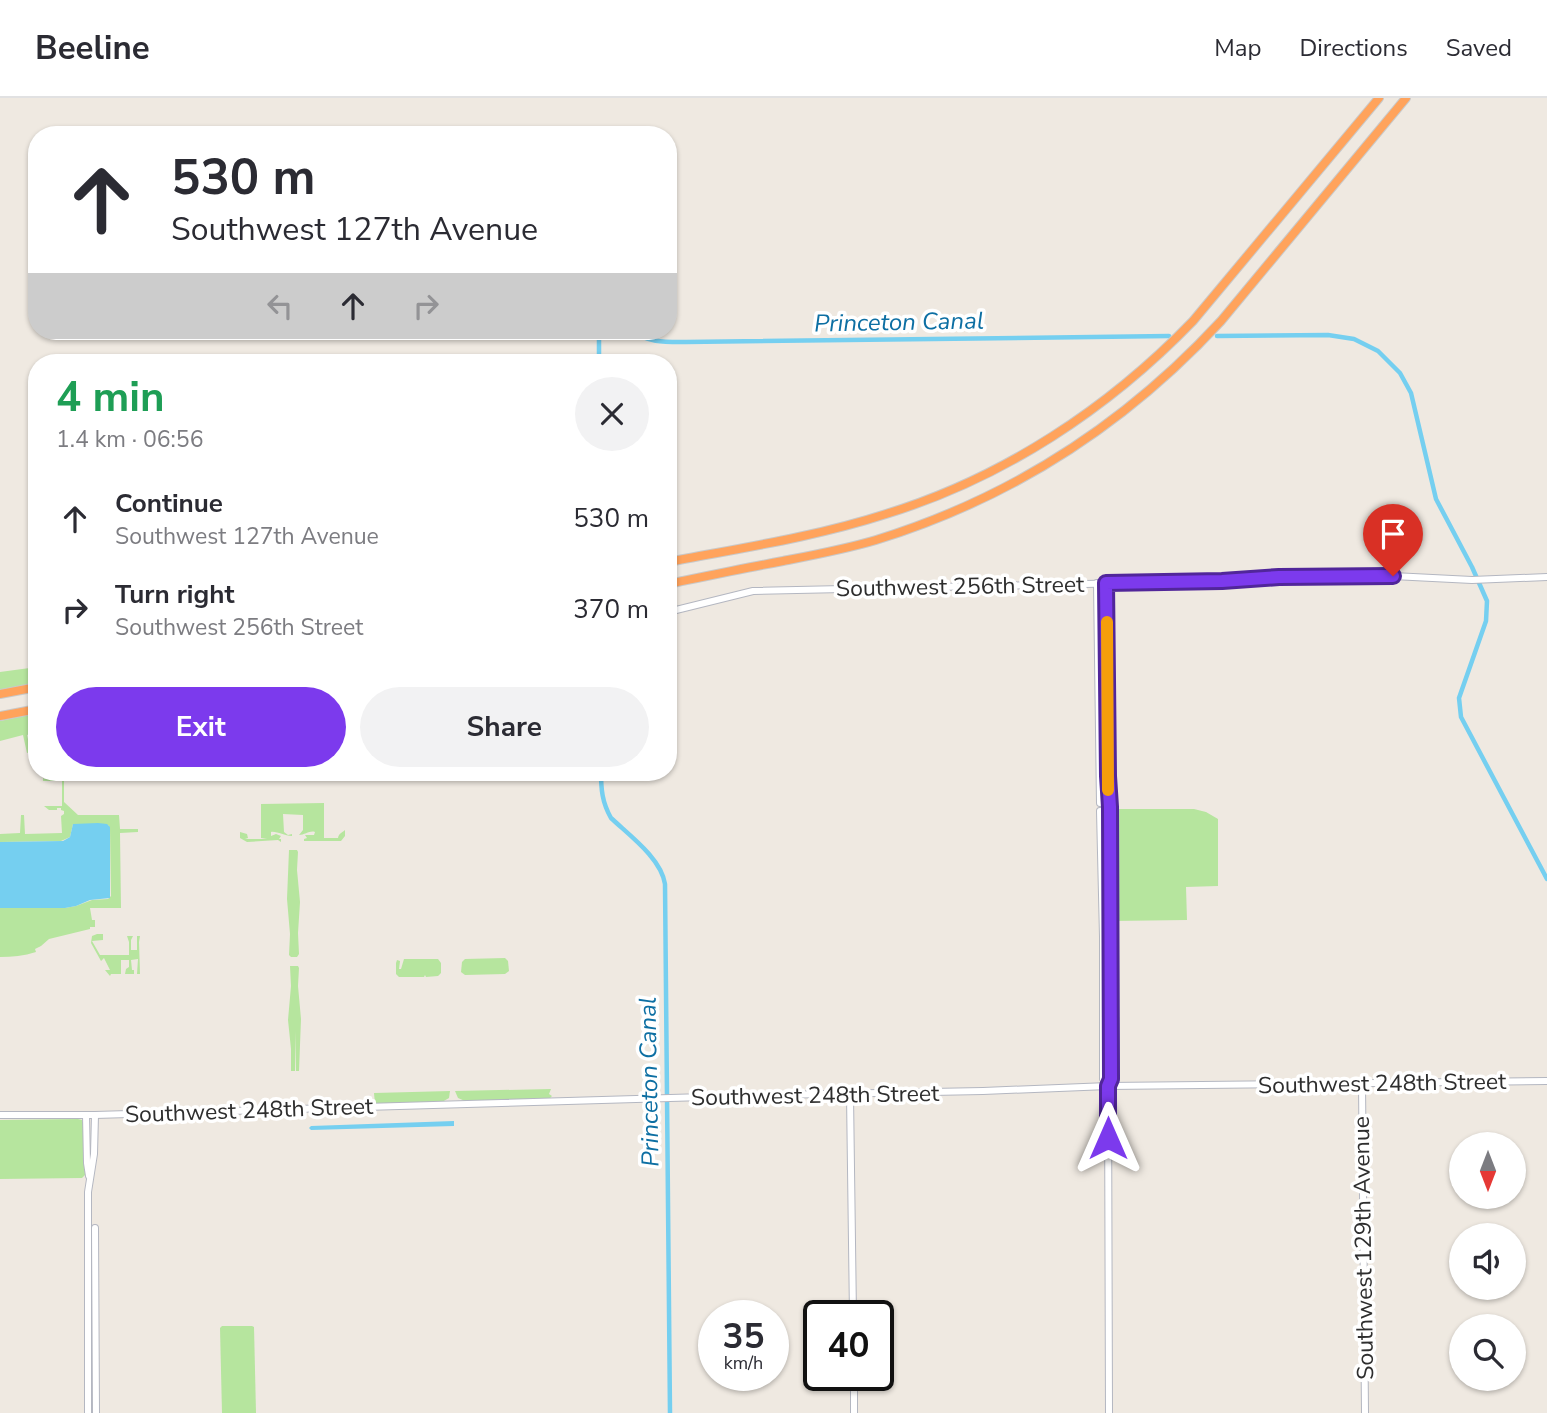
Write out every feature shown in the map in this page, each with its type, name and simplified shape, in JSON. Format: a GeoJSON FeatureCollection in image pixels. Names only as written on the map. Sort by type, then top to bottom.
{"type":"FeatureCollection","features":[{"type":"Feature","properties":{"kind":"highway"},"geometry":{"type":"LineString","coordinates":[[677,560],[843,527],[890,513],[954,489],[1039,446],[1082,417],[1166,349],[1193,321],[1379,98]]}},
{"type":"Feature","properties":{"kind":"highway"},"geometry":{"type":"LineString","coordinates":[[677,581],[845,548],[925,524],[989,497],[1043,468],[1100,430],[1155,387],[1196,348],[1406,98]]}},
{"type":"Feature","properties":{"kind":"highway"},"geometry":{"type":"LineString","coordinates":[[0,694],[28,689]]}},
{"type":"Feature","properties":{"kind":"highway"},"geometry":{"type":"LineString","coordinates":[[0,717],[28,710]]}},
{"type":"Feature","properties":{"kind":"street","name":"Southwest 256th Street"},"geometry":{"type":"LineString","coordinates":[[677,610],[753,591],[1222,581],[1292,577],[1393,576],[1472,580],[1547,577]]}},
{"type":"Feature","properties":{"kind":"street"},"geometry":{"type":"LineString","coordinates":[[1097,583],[1103,1079],[1108,1086]]}},
{"type":"Feature","properties":{"kind":"street"},"geometry":{"type":"LineString","coordinates":[[1106,583],[1111,1079],[1108,1086],[1109,1413]]}},
{"type":"Feature","properties":{"kind":"street"},"geometry":{"type":"LineString","coordinates":[[1100,807],[1105,813],[1109,807]]}},
{"type":"Feature","properties":{"kind":"street"},"geometry":{"type":"LineString","coordinates":[[1101,872],[1110,872]]}},
{"type":"Feature","properties":{"kind":"street","name":"Southwest 248th Street"},"geometry":{"type":"LineString","coordinates":[[0,1115],[95,1115],[1108,1086],[1547,1081]]}},
{"type":"Feature","properties":{"kind":"street","name":"Southwest 129th Avenue"},"geometry":{"type":"LineString","coordinates":[[1362,1083],[1365,1413]]}},
{"type":"Feature","properties":{"kind":"street"},"geometry":{"type":"LineString","coordinates":[[850,1095],[853,1300]]}},
{"type":"Feature","properties":{"kind":"street"},"geometry":{"type":"LineString","coordinates":[[86,1115],[96,1413]]}},
{"type":"Feature","properties":{"kind":"street"},"geometry":{"type":"LineString","coordinates":[[89,1179],[95,1151],[95,1115]]}},
{"type":"Feature","properties":{"kind":"street"},"geometry":{"type":"LineString","coordinates":[[88,1413],[91,1276],[95,1228]]}},
{"type":"Feature","properties":{"kind":"street"},"geometry":{"type":"LineString","coordinates":[[854,1391],[854,1413]]}},
{"type":"Feature","properties":{"kind":"green space"},"geometry":{"type":"Polygon","coordinates":[[[28,668],[28,685],[0,690],[0,672],[28,668]]]}},
{"type":"Feature","properties":{"kind":"green space"},"geometry":{"type":"Polygon","coordinates":[[[28,715],[28,753],[23,735],[0,741],[0,721],[28,715]]]}},
{"type":"Feature","properties":{"kind":"green space"},"geometry":{"type":"Polygon","coordinates":[[[64,781],[64,802],[78,815],[119,815],[120,829],[138,829],[138,832],[120,833],[121,908],[90,908],[95,927],[49,939],[35,949],[36,952],[0,957],[0,908],[65,908],[92,900],[108,899],[111,896],[108,825],[73,824],[70,837],[61,841],[0,842],[0,834],[20,833],[21,815],[24,815],[25,834],[62,833],[61,816],[64,811],[61,808],[49,810],[44,806],[62,806],[64,781]]]}},
{"type":"Feature","properties":{"kind":"green space"},"geometry":{"type":"Polygon","coordinates":[[[324,803],[324,838],[338,838],[345,830],[341,841],[304,841],[307,838],[305,835],[314,835],[315,832],[299,835],[303,830],[303,815],[283,814],[284,832],[292,836],[271,832],[271,836],[281,836],[281,842],[247,842],[240,838],[240,832],[247,834],[248,838],[245,839],[267,839],[261,838],[261,804],[324,803]]]}},
{"type":"Feature","properties":{"kind":"green space"},"geometry":{"type":"Polygon","coordinates":[[[1119,809],[1194,809],[1218,819],[1218,886],[1186,887],[1187,920],[1112,921],[1112,815],[1119,809]]]}},
{"type":"Feature","properties":{"kind":"green space"},"geometry":{"type":"Polygon","coordinates":[[[289,850],[298,852],[300,902],[297,957],[289,955],[289,850]]]}},
{"type":"Feature","properties":{"kind":"green space"},"geometry":{"type":"Polygon","coordinates":[[[103,934],[103,940],[92,941],[100,955],[129,955],[127,936],[133,936],[131,950],[137,950],[137,936],[140,936],[140,974],[137,974],[138,959],[131,960],[134,974],[125,974],[129,960],[121,960],[121,974],[110,976],[105,970],[110,970],[104,958],[101,961],[91,943],[92,936],[103,934]]]}},
{"type":"Feature","properties":{"kind":"green space"},"geometry":{"type":"Polygon","coordinates":[[[505,958],[509,971],[505,974],[465,975],[461,972],[465,959],[505,958]]]}},
{"type":"Feature","properties":{"kind":"green space"},"geometry":{"type":"Polygon","coordinates":[[[404,959],[438,959],[441,973],[438,976],[399,977],[396,974],[396,963],[397,960],[400,961],[401,969],[404,959]]]}},
{"type":"Feature","properties":{"kind":"green space"},"geometry":{"type":"Polygon","coordinates":[[[290,966],[299,968],[299,1071],[296,1071],[295,1031],[295,1071],[291,1071],[288,1020],[290,966]]]}},
{"type":"Feature","properties":{"kind":"green space"},"geometry":{"type":"Polygon","coordinates":[[[551,1089],[549,1094],[552,1096],[549,1099],[465,1101],[458,1098],[455,1091],[551,1089]]]}},
{"type":"Feature","properties":{"kind":"green space"},"geometry":{"type":"Polygon","coordinates":[[[450,1091],[449,1098],[442,1102],[375,1104],[374,1093],[450,1091]]]}},
{"type":"Feature","properties":{"kind":"green space"},"geometry":{"type":"Polygon","coordinates":[[[0,1120],[82,1120],[84,1125],[85,1175],[82,1178],[0,1179],[0,1120]]]}},
{"type":"Feature","properties":{"kind":"green space"},"geometry":{"type":"Polygon","coordinates":[[[222,1326],[254,1327],[256,1413],[222,1413],[222,1326]]]}},
{"type":"Feature","properties":{"kind":"water"},"geometry":{"type":"Polygon","coordinates":[[[98,823],[110,827],[110,898],[90,900],[65,908],[0,908],[0,842],[63,841],[70,837],[73,824],[98,823]]]}},
{"type":"Feature","properties":{"kind":"water"},"geometry":{"type":"Polygon","coordinates":[[[454,1121],[454,1126],[309,1128],[311,1126],[454,1121]]]}},
{"type":"Feature","properties":{"kind":"waterway","name":"Princeton Canal"},"geometry":{"type":"LineString","coordinates":[[1217,336],[1328,335],[1354,339],[1378,351],[1400,373],[1411,393],[1436,499],[1487,601],[1486,621],[1459,698],[1461,717],[1547,879]]}},
{"type":"Feature","properties":{"kind":"waterway","name":"Princeton Canal"},"geometry":{"type":"LineString","coordinates":[[651,340],[671,342],[1169,336]]}},
{"type":"Feature","properties":{"kind":"waterway","name":"Princeton Canal"},"geometry":{"type":"LineString","coordinates":[[599,340],[599,354]]}},
{"type":"Feature","properties":{"kind":"waterway","name":"Princeton Canal"},"geometry":{"type":"LineString","coordinates":[[601,781],[611,818],[651,856],[665,884],[670,1413]]}},
{"type":"Feature","properties":{"kind":"slow traffic"},"geometry":{"type":"LineString","coordinates":[[1107,622],[1108,790]]}},
{"type":"Feature","properties":{"kind":"route"},"geometry":{"type":"LineString","coordinates":[[1108,1138],[1108,1086],[1111,1079],[1106,583],[1393,576]]}}]}
